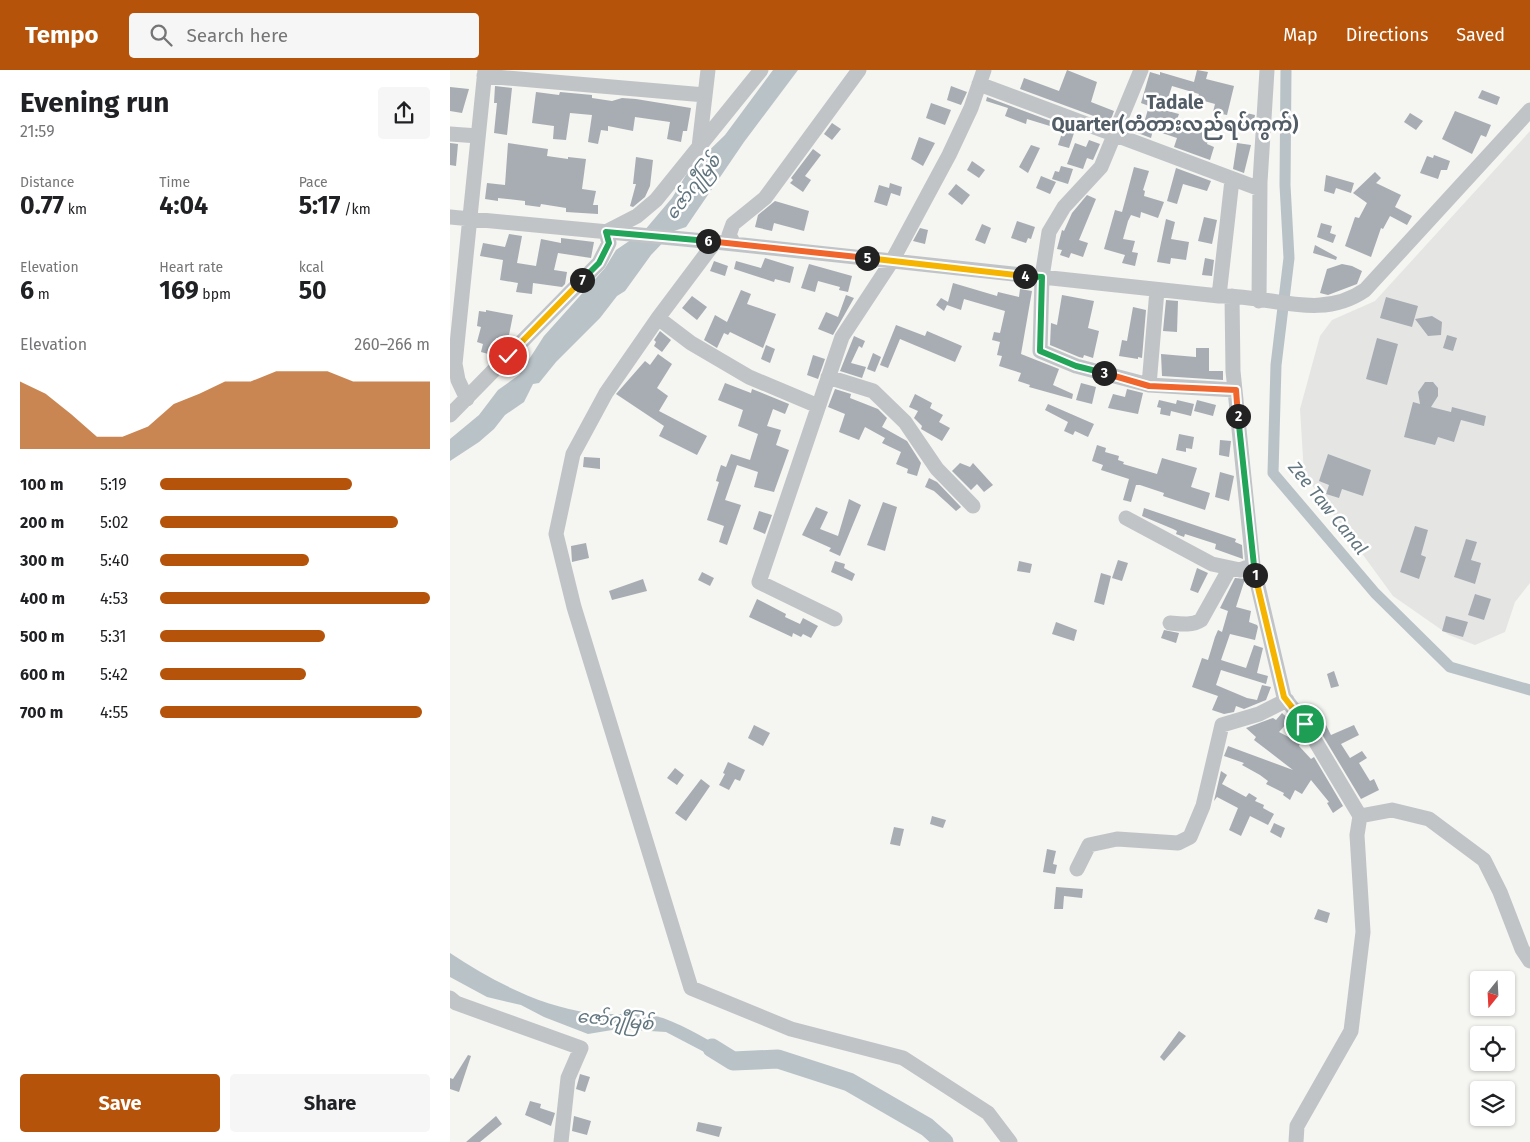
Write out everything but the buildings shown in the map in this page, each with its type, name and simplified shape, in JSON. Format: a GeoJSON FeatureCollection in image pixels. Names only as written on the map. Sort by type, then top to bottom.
{"type":"FeatureCollection","features":[{"type":"Feature","properties":{"kind":"street"},"geometry":{"type":"LineString","coordinates":[[698,149],[708,70]]}},
{"type":"Feature","properties":{"kind":"street"},"geometry":{"type":"LineString","coordinates":[[450,415],[599,263],[613,232],[656,200],[761,70]]}},
{"type":"Feature","properties":{"kind":"street"},"geometry":{"type":"LineString","coordinates":[[734,244],[729,235],[733,224],[764,198],[859,70]]}},
{"type":"Feature","properties":{"kind":"street"},"geometry":{"type":"LineString","coordinates":[[1141,70],[1101,167],[1064,207],[1049,232],[1042,277],[1040,351],[1076,366],[1149,386],[1236,390]]}},
{"type":"Feature","properties":{"kind":"street"},"geometry":{"type":"LineString","coordinates":[[1265,301],[1260,189],[1266,70]]}},
{"type":"Feature","properties":{"kind":"street"},"geometry":{"type":"LineString","coordinates":[[467,399],[452,364],[456,296],[470,219],[484,73],[705,95]]}},
{"type":"Feature","properties":{"kind":"street"},"geometry":{"type":"LineString","coordinates":[[835,619],[760,582],[842,337],[892,261],[971,108],[981,77],[1114,136],[1260,189]]}},
{"type":"Feature","properties":{"kind":"street"},"geometry":{"type":"LineString","coordinates":[[450,217],[715,242],[1265,301],[1309,305],[1344,303],[1365,290],[1530,110]]}},
{"type":"Feature","properties":{"kind":"street"},"geometry":{"type":"LineString","coordinates":[[450,134],[478,136]]}},
{"type":"Feature","properties":{"kind":"street"},"geometry":{"type":"LineString","coordinates":[[1232,180],[1226,296],[1253,565],[1284,697],[1305,724],[1360,816],[1357,835],[1363,932],[1351,1031],[1298,1126],[1296,1142]]}},
{"type":"Feature","properties":{"kind":"street"},"geometry":{"type":"LineString","coordinates":[[715,242],[658,318],[606,393],[573,454],[556,534],[574,607],[691,988],[791,1029],[902,1058],[988,1113],[1010,1142]]}},
{"type":"Feature","properties":{"kind":"street"},"geometry":{"type":"LineString","coordinates":[[1149,386],[1157,290]]}},
{"type":"Feature","properties":{"kind":"street"},"geometry":{"type":"LineString","coordinates":[[658,318],[691,343],[749,377],[818,406]]}},
{"type":"Feature","properties":{"kind":"street"},"geometry":{"type":"LineString","coordinates":[[828,377],[873,391],[905,422],[937,469],[973,506]]}},
{"type":"Feature","properties":{"kind":"street"},"geometry":{"type":"LineString","coordinates":[[1126,518],[1212,564],[1240,570],[1253,565]]}},
{"type":"Feature","properties":{"kind":"street"},"geometry":{"type":"LineString","coordinates":[[1170,622],[1182,624],[1201,620],[1230,568]]}},
{"type":"Feature","properties":{"kind":"street"},"geometry":{"type":"LineString","coordinates":[[1077,869],[1090,845],[1099,842],[1117,839],[1178,843],[1190,837],[1203,806],[1222,725],[1259,714],[1287,700]]}},
{"type":"Feature","properties":{"kind":"street"},"geometry":{"type":"LineString","coordinates":[[1360,816],[1392,810],[1429,820],[1484,860],[1500,892],[1522,949],[1530,961]]}},
{"type":"Feature","properties":{"kind":"street"},"geometry":{"type":"LineString","coordinates":[[450,998],[456,1002],[581,1048],[568,1078],[561,1142]]}},
{"type":"Feature","properties":{"kind":"shaded area"},"geometry":{"type":"Polygon","coordinates":[[[1530,131],[1530,583],[1515,602],[1505,632],[1475,645],[1449,635],[1393,596],[1304,474],[1300,409],[1320,336],[1332,320],[1375,301],[1530,131]]]}},
{"type":"Feature","properties":{"kind":"water"},"geometry":{"type":"Polygon","coordinates":[[[773,70],[798,70],[744,142],[686,227],[674,231],[651,255],[625,291],[617,296],[600,318],[556,362],[539,383],[533,384],[524,402],[505,415],[494,429],[479,442],[450,461],[450,439],[479,415],[498,390],[519,375],[544,336],[605,268],[616,250],[644,231],[672,198],[689,170],[725,135],[773,70]]]}},
{"type":"Feature","properties":{"kind":"water"},"geometry":{"type":"Polygon","coordinates":[[[450,953],[517,991],[553,1005],[590,1013],[636,1014],[663,1018],[690,1030],[735,1055],[731,1066],[666,1032],[618,1029],[588,1034],[544,1017],[521,1005],[487,997],[450,977],[450,953]]]}},
{"type":"Feature","properties":{"kind":"waterway","name":"Zee Taw Canal"},"geometry":{"type":"LineString","coordinates":[[1286,70],[1285,185],[1289,258],[1276,365],[1273,473],[1375,593],[1450,667],[1530,690]]}},
{"type":"Feature","properties":{"kind":"waterway","name":"ဇော်ဂျီမြစ်"},"geometry":{"type":"LineString","coordinates":[[712,1048],[733,1061],[778,1059],[849,1082],[927,1127],[944,1142]]}},
{"type":"Feature","properties":{"kind":"district","name":"Tadale Quarter(တံတားလည်ရပ်ကွက်)"},"geometry":{"type":"Point","coordinates":[1175,113]}},
{"type":"Feature","properties":{"kind":"route"},"geometry":{"type":"LineString","coordinates":[[508,356],[599,263],[609,243],[606,232],[1042,277],[1040,351],[1076,366],[1149,386],[1236,390],[1253,565],[1284,697],[1305,724]]}}]}
